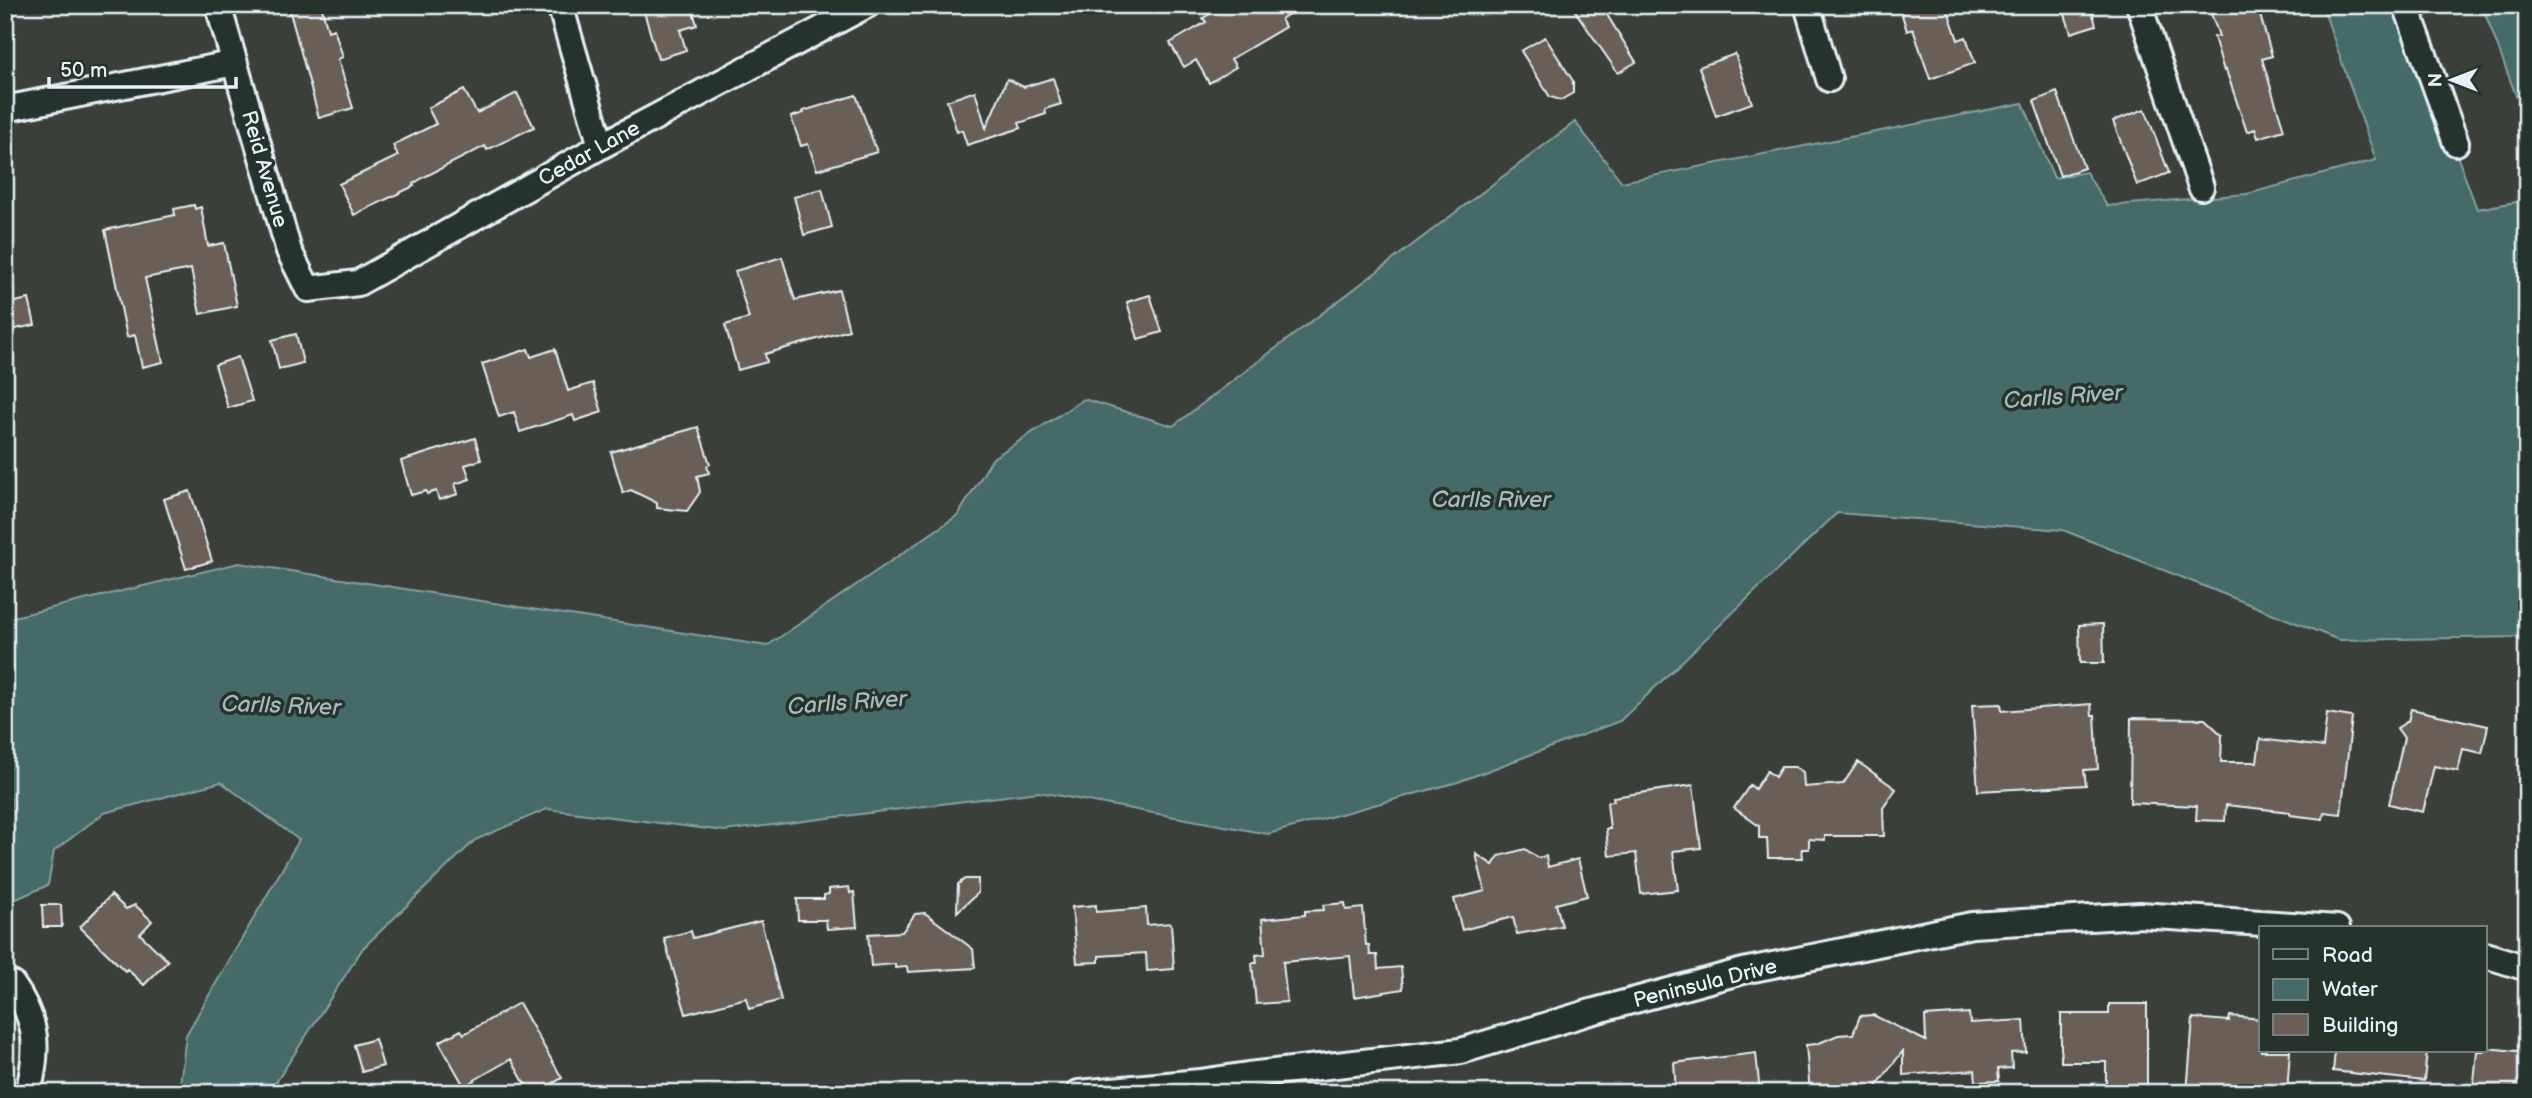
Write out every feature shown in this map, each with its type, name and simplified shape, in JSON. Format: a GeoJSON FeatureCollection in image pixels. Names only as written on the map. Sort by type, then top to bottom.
{"type":"FeatureCollection","features":[{"type":"Feature","properties":{"kind":"street","name":"Reid Avenue"},"geometry":{"type":"LineString","coordinates":[[218,5],[289,251],[308,289]]}},
{"type":"Feature","properties":{"kind":"street"},"geometry":{"type":"LineString","coordinates":[[560,5],[601,146]]}},
{"type":"Feature","properties":{"kind":"street","name":"Cedar Lane"},"geometry":{"type":"LineString","coordinates":[[308,289],[358,283],[601,146],[867,5]]}},
{"type":"Feature","properties":{"kind":"street"},"geometry":{"type":"LineString","coordinates":[[1807,5],[1829,79]]}},
{"type":"Feature","properties":{"kind":"street"},"geometry":{"type":"LineString","coordinates":[[2139,5],[2201,187]]}},
{"type":"Feature","properties":{"kind":"street"},"geometry":{"type":"LineString","coordinates":[[2406,5],[2456,143]]}},
{"type":"Feature","properties":{"kind":"street"},"geometry":{"type":"LineString","coordinates":[[5,109],[234,63]]}},
{"type":"Feature","properties":{"kind":"street","name":"Peninsula Drive"},"geometry":{"type":"LineString","coordinates":[[1079,1093],[1200,1082],[1248,1074],[1461,1051],[1587,1013],[1743,971],[1972,925],[2140,915],[2307,926]]}},
{"type":"Feature","properties":{"kind":"street"},"geometry":{"type":"LineString","coordinates":[[2486,955],[2527,968]]}},
{"type":"Feature","properties":{"kind":"street"},"geometry":{"type":"LineString","coordinates":[[12,984],[25,1002],[35,1031],[28,1093]]}},
{"type":"Feature","properties":{"kind":"water","name":"Carlls River"},"geometry":{"type":"Polygon","coordinates":[[[2322,5],[2401,5],[2477,209],[2527,200],[2527,622],[2518,637],[2339,640],[2063,530],[1837,513],[1620,721],[1458,782],[1268,834],[1039,792],[724,831],[547,809],[475,840],[363,948],[269,1093],[179,1093],[186,1035],[299,840],[221,782],[104,813],[54,851],[48,885],[5,904],[5,848],[9,847],[11,798],[5,795],[5,619],[239,563],[767,646],[958,515],[993,458],[1084,399],[1173,426],[1575,122],[1622,182],[2023,103],[2054,178],[2086,172],[2107,206],[2247,194],[2376,160],[2322,5]]]}},
{"type":"Feature","properties":{"kind":"water"},"geometry":{"type":"Polygon","coordinates":[[[2482,5],[2527,5],[2527,125],[2482,5]]]}},
{"type":"Feature","properties":{"kind":"building"},"geometry":{"type":"Polygon","coordinates":[[[288,5],[321,5],[328,31],[334,29],[343,57],[338,59],[353,108],[319,118],[288,5]]]}},
{"type":"Feature","properties":{"kind":"building"},"geometry":{"type":"Polygon","coordinates":[[[642,5],[691,5],[697,25],[680,30],[686,50],[658,59],[642,5]]]}},
{"type":"Feature","properties":{"kind":"building"},"geometry":{"type":"Polygon","coordinates":[[[1225,5],[1303,5],[1281,19],[1285,27],[1231,59],[1236,67],[1209,83],[1196,60],[1184,67],[1170,43],[1206,22],[1203,18],[1225,5]]]}},
{"type":"Feature","properties":{"kind":"building"},"geometry":{"type":"Polygon","coordinates":[[[1571,5],[1601,5],[1636,62],[1618,73],[1571,5]]]}},
{"type":"Feature","properties":{"kind":"building"},"geometry":{"type":"Polygon","coordinates":[[[1899,5],[1946,5],[1958,40],[1966,37],[1975,63],[1930,79],[1913,29],[1907,31],[1899,5]]]}},
{"type":"Feature","properties":{"kind":"building"},"geometry":{"type":"Polygon","coordinates":[[[2062,5],[2090,5],[2096,25],[2071,33],[2062,5]]]}},
{"type":"Feature","properties":{"kind":"building"},"geometry":{"type":"Polygon","coordinates":[[[2208,5],[2257,5],[2272,56],[2262,59],[2284,130],[2258,138],[2255,129],[2247,132],[2226,70],[2224,71],[2214,37],[2219,36],[2208,5]]]}},
{"type":"Feature","properties":{"kind":"building"},"geometry":{"type":"Polygon","coordinates":[[[1545,37],[1573,81],[1573,93],[1561,100],[1550,97],[1521,51],[1545,37]]]}},
{"type":"Feature","properties":{"kind":"building"},"geometry":{"type":"Polygon","coordinates":[[[1735,54],[1752,103],[1716,116],[1699,67],[1735,54]]]}},
{"type":"Feature","properties":{"kind":"building"},"geometry":{"type":"Polygon","coordinates":[[[1053,78],[1061,104],[1045,109],[1046,114],[1019,123],[1021,128],[967,145],[962,130],[957,132],[947,101],[975,91],[986,128],[1007,79],[1024,87],[1053,78]]]}},
{"type":"Feature","properties":{"kind":"building"},"geometry":{"type":"Polygon","coordinates":[[[464,90],[477,113],[517,93],[534,127],[487,150],[485,146],[424,177],[413,184],[414,186],[354,215],[339,184],[398,156],[393,145],[436,124],[428,108],[464,90]]]}},
{"type":"Feature","properties":{"kind":"building"},"geometry":{"type":"Polygon","coordinates":[[[2057,92],[2084,168],[2060,176],[2034,101],[2057,92]]]}},
{"type":"Feature","properties":{"kind":"building"},"geometry":{"type":"Polygon","coordinates":[[[856,95],[877,152],[817,170],[808,144],[801,146],[791,117],[856,95]]]}},
{"type":"Feature","properties":{"kind":"building"},"geometry":{"type":"Polygon","coordinates":[[[2145,109],[2169,173],[2137,185],[2113,121],[2145,109]]]}},
{"type":"Feature","properties":{"kind":"building"},"geometry":{"type":"Polygon","coordinates":[[[822,189],[832,227],[804,235],[794,197],[822,189]]]}},
{"type":"Feature","properties":{"kind":"building"},"geometry":{"type":"Polygon","coordinates":[[[194,205],[195,209],[201,207],[208,246],[224,243],[237,306],[200,314],[191,269],[145,278],[163,362],[142,367],[135,335],[127,337],[105,230],[175,215],[174,209],[194,205]]]}},
{"type":"Feature","properties":{"kind":"building"},"geometry":{"type":"Polygon","coordinates":[[[782,257],[795,300],[839,290],[849,330],[765,354],[767,362],[738,370],[725,325],[749,318],[735,271],[782,257]]]}},
{"type":"Feature","properties":{"kind":"building"},"geometry":{"type":"Polygon","coordinates":[[[1150,295],[1162,332],[1138,339],[1127,302],[1150,295]]]}},
{"type":"Feature","properties":{"kind":"building"},"geometry":{"type":"Polygon","coordinates":[[[29,299],[35,325],[5,331],[5,304],[29,299]]]}},
{"type":"Feature","properties":{"kind":"building"},"geometry":{"type":"Polygon","coordinates":[[[296,334],[303,363],[279,369],[272,340],[296,334]]]}},
{"type":"Feature","properties":{"kind":"building"},"geometry":{"type":"Polygon","coordinates":[[[528,349],[531,357],[555,349],[568,391],[593,383],[602,412],[575,421],[573,415],[520,432],[514,412],[499,417],[482,364],[528,349]]]}},
{"type":"Feature","properties":{"kind":"building"},"geometry":{"type":"Polygon","coordinates":[[[238,357],[252,401],[228,408],[215,365],[238,357]]]}},
{"type":"Feature","properties":{"kind":"building"},"geometry":{"type":"Polygon","coordinates":[[[698,427],[710,464],[707,466],[709,473],[697,476],[700,492],[687,511],[657,508],[657,503],[631,490],[623,493],[611,452],[698,427]]]}},
{"type":"Feature","properties":{"kind":"building"},"geometry":{"type":"Polygon","coordinates":[[[475,438],[481,460],[465,465],[470,479],[455,484],[458,494],[439,500],[436,491],[411,495],[401,461],[475,438]]]}},
{"type":"Feature","properties":{"kind":"building"},"geometry":{"type":"Polygon","coordinates":[[[190,491],[212,561],[186,569],[164,499],[190,491]]]}},
{"type":"Feature","properties":{"kind":"building"},"geometry":{"type":"Polygon","coordinates":[[[2103,624],[2104,663],[2080,663],[2079,625],[2103,624]]]}},
{"type":"Feature","properties":{"kind":"building"},"geometry":{"type":"Polygon","coordinates":[[[2001,704],[2002,711],[2091,704],[2092,715],[2095,715],[2098,769],[2084,770],[2086,785],[1978,791],[1972,705],[2001,704]]]}},
{"type":"Feature","properties":{"kind":"building"},"geometry":{"type":"Polygon","coordinates":[[[2411,709],[2488,726],[2482,753],[2463,749],[2458,771],[2434,766],[2423,812],[2389,804],[2404,738],[2397,728],[2408,721],[2411,709]]]}},
{"type":"Feature","properties":{"kind":"building"},"geometry":{"type":"Polygon","coordinates":[[[2327,713],[2352,717],[2341,814],[2324,812],[2323,819],[2290,815],[2290,812],[2226,805],[2225,821],[2196,820],[2197,806],[2130,803],[2131,718],[2205,719],[2222,735],[2221,762],[2257,762],[2260,739],[2323,747],[2327,713]]]}},
{"type":"Feature","properties":{"kind":"building"},"geometry":{"type":"Polygon","coordinates":[[[1858,762],[1896,789],[1883,808],[1884,836],[1825,836],[1825,840],[1809,839],[1809,849],[1802,849],[1803,858],[1768,858],[1767,838],[1759,838],[1759,826],[1734,808],[1750,785],[1755,789],[1767,771],[1775,777],[1781,767],[1795,767],[1803,772],[1804,787],[1843,784],[1858,762]]]}},
{"type":"Feature","properties":{"kind":"building"},"geometry":{"type":"Polygon","coordinates":[[[1693,785],[1701,848],[1673,851],[1678,890],[1641,894],[1636,853],[1609,856],[1607,802],[1614,801],[1613,797],[1693,785]]]}},
{"type":"Feature","properties":{"kind":"building"},"geometry":{"type":"Polygon","coordinates":[[[1525,849],[1538,858],[1546,856],[1548,867],[1578,859],[1587,896],[1556,904],[1562,926],[1517,934],[1513,917],[1462,930],[1454,899],[1485,891],[1476,854],[1493,865],[1499,856],[1525,849]]]}},
{"type":"Feature","properties":{"kind":"building"},"geometry":{"type":"Polygon","coordinates":[[[965,879],[978,879],[978,893],[957,912],[958,884],[965,879]]]}},
{"type":"Feature","properties":{"kind":"building"},"geometry":{"type":"Polygon","coordinates":[[[849,887],[850,893],[854,892],[857,927],[827,929],[826,920],[798,920],[797,899],[824,899],[824,895],[829,894],[829,889],[849,887]]]}},
{"type":"Feature","properties":{"kind":"building"},"geometry":{"type":"Polygon","coordinates":[[[111,895],[126,909],[135,905],[152,921],[140,934],[168,961],[144,985],[127,969],[125,971],[80,927],[111,895]]]}},
{"type":"Feature","properties":{"kind":"building"},"geometry":{"type":"Polygon","coordinates":[[[1345,903],[1346,910],[1363,908],[1366,945],[1369,945],[1370,955],[1377,955],[1378,969],[1401,967],[1403,989],[1354,997],[1350,956],[1283,962],[1287,1002],[1256,1004],[1252,963],[1257,963],[1256,955],[1265,954],[1262,919],[1305,915],[1305,911],[1324,910],[1323,905],[1345,903]]]}},
{"type":"Feature","properties":{"kind":"building"},"geometry":{"type":"Polygon","coordinates":[[[42,905],[61,905],[62,927],[43,927],[42,905]]]}},
{"type":"Feature","properties":{"kind":"building"},"geometry":{"type":"Polygon","coordinates":[[[1096,905],[1096,912],[1146,908],[1147,925],[1171,923],[1174,969],[1147,971],[1146,953],[1099,956],[1099,962],[1077,963],[1072,907],[1096,905]]]}},
{"type":"Feature","properties":{"kind":"building"},"geometry":{"type":"Polygon","coordinates":[[[925,913],[973,949],[975,968],[908,972],[907,967],[895,968],[895,964],[871,966],[868,934],[902,932],[915,914],[925,913]]]}},
{"type":"Feature","properties":{"kind":"building"},"geometry":{"type":"Polygon","coordinates":[[[761,921],[781,1000],[749,1009],[746,998],[686,1014],[664,938],[691,931],[693,938],[761,921]]]}},
{"type":"Feature","properties":{"kind":"building"},"geometry":{"type":"Polygon","coordinates":[[[519,1003],[562,1078],[535,1093],[530,1093],[511,1059],[464,1086],[439,1042],[461,1030],[464,1034],[519,1003]]]}},
{"type":"Feature","properties":{"kind":"building"},"geometry":{"type":"Polygon","coordinates":[[[2109,1004],[2147,1004],[2147,1093],[2106,1093],[2106,1062],[2061,1062],[2061,1014],[2109,1014],[2109,1004]]]}},
{"type":"Feature","properties":{"kind":"building"},"geometry":{"type":"Polygon","coordinates":[[[1969,1013],[1970,1023],[2024,1020],[2026,1052],[2011,1053],[2012,1068],[1998,1069],[1999,1081],[1976,1082],[1975,1070],[1903,1075],[1903,1051],[1871,1093],[1859,1083],[1839,1085],[1830,1093],[1810,1093],[1806,1045],[1817,1044],[1838,1035],[1853,1034],[1860,1016],[1873,1015],[1926,1041],[1925,1016],[1969,1013]]]}},
{"type":"Feature","properties":{"kind":"building"},"geometry":{"type":"Polygon","coordinates":[[[2230,1016],[2259,1019],[2259,1052],[2290,1052],[2287,1093],[2187,1093],[2193,1018],[2229,1021],[2230,1016]]]}},
{"type":"Feature","properties":{"kind":"building"},"geometry":{"type":"Polygon","coordinates":[[[375,1039],[383,1066],[362,1072],[354,1045],[375,1039]]]}},
{"type":"Feature","properties":{"kind":"building"},"geometry":{"type":"Polygon","coordinates":[[[2486,1048],[2527,1052],[2527,1093],[2473,1093],[2477,1052],[2486,1052],[2486,1048]]]}},
{"type":"Feature","properties":{"kind":"building"},"geometry":{"type":"Polygon","coordinates":[[[2335,1052],[2427,1052],[2424,1081],[2333,1071],[2335,1052]]]}},
{"type":"Feature","properties":{"kind":"building"},"geometry":{"type":"Polygon","coordinates":[[[1756,1053],[1760,1093],[1676,1093],[1674,1063],[1756,1053]]]}}]}
